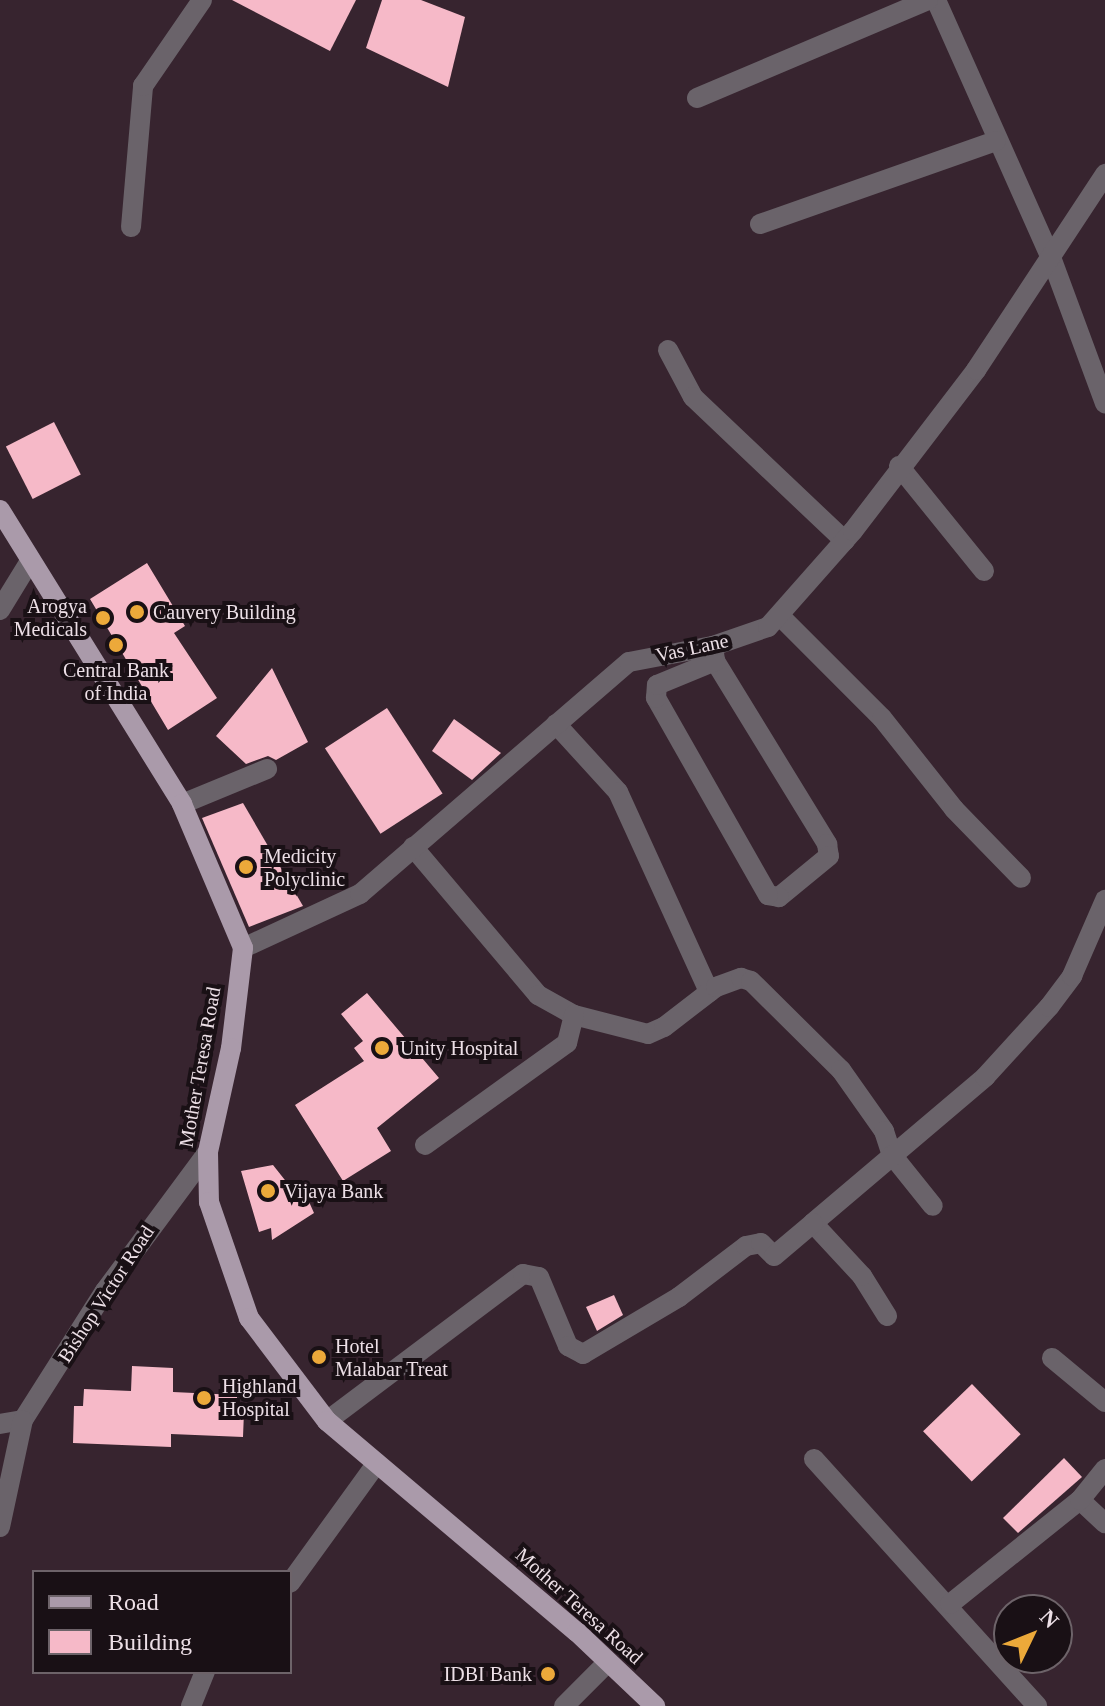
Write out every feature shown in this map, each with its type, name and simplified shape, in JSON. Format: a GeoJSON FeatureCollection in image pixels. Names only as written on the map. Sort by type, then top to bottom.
{"type":"FeatureCollection","features":[{"type":"Feature","properties":{"kind":"main road","name":"Mother Teresa Road"},"geometry":{"type":"LineString","coordinates":[[0,510],[182,804],[243,948],[231,1048],[208,1152],[209,1202],[249,1318],[327,1421],[655,1706]]}},
{"type":"Feature","properties":{"kind":"street"},"geometry":{"type":"LineString","coordinates":[[131,227],[143,86],[202,0]]}},
{"type":"Feature","properties":{"kind":"street"},"geometry":{"type":"LineString","coordinates":[[697,98],[928,0]]}},
{"type":"Feature","properties":{"kind":"street"},"geometry":{"type":"LineString","coordinates":[[936,0],[996,141],[1052,260],[1105,403]]}},
{"type":"Feature","properties":{"kind":"street"},"geometry":{"type":"LineString","coordinates":[[760,224],[996,141]]}},
{"type":"Feature","properties":{"kind":"street","name":"Vas Lane"},"geometry":{"type":"LineString","coordinates":[[243,948],[360,894],[629,662],[714,654],[768,627],[845,541],[899,466],[976,370],[1052,260],[1105,174]]}},
{"type":"Feature","properties":{"kind":"street"},"geometry":{"type":"LineString","coordinates":[[668,350],[693,397],[845,541]]}},
{"type":"Feature","properties":{"kind":"street"},"geometry":{"type":"LineString","coordinates":[[899,466],[984,571]]}},
{"type":"Feature","properties":{"kind":"street"},"geometry":{"type":"LineString","coordinates":[[0,610],[30,561]]}},
{"type":"Feature","properties":{"kind":"street"},"geometry":{"type":"LineString","coordinates":[[780,616],[882,718],[954,809],[1021,878]]}},
{"type":"Feature","properties":{"kind":"street"},"geometry":{"type":"LineString","coordinates":[[714,654],[827,844],[829,856],[779,897],[768,895],[656,698],[657,685],[714,654]]}},
{"type":"Feature","properties":{"kind":"street"},"geometry":{"type":"LineString","coordinates":[[556,724],[618,792],[709,992]]}},
{"type":"Feature","properties":{"kind":"street"},"geometry":{"type":"LineString","coordinates":[[182,804],[267,769]]}},
{"type":"Feature","properties":{"kind":"street"},"geometry":{"type":"LineString","coordinates":[[413,847],[538,995],[574,1015],[648,1034],[664,1027],[709,992],[731,980],[751,981],[841,1070],[884,1131],[892,1155],[933,1206]]}},
{"type":"Feature","properties":{"kind":"street"},"geometry":{"type":"LineString","coordinates":[[327,1421],[523,1274],[539,1277],[568,1346],[583,1354],[679,1297],[746,1246],[761,1243],[774,1256],[985,1077],[1049,1007],[1072,976],[1105,900]]}},
{"type":"Feature","properties":{"kind":"street"},"geometry":{"type":"LineString","coordinates":[[425,1145],[567,1043],[574,1015]]}},
{"type":"Feature","properties":{"kind":"street","name":"Bishop Victor Road"},"geometry":{"type":"LineString","coordinates":[[23,1420],[105,1291],[208,1152]]}},
{"type":"Feature","properties":{"kind":"street"},"geometry":{"type":"LineString","coordinates":[[813,1223],[862,1276],[887,1316]]}},
{"type":"Feature","properties":{"kind":"street"},"geometry":{"type":"LineString","coordinates":[[1052,1358],[1105,1402]]}},
{"type":"Feature","properties":{"kind":"street"},"geometry":{"type":"LineString","coordinates":[[0,1424],[23,1420],[0,1527]]}},
{"type":"Feature","properties":{"kind":"street"},"geometry":{"type":"LineString","coordinates":[[814,1459],[950,1604],[1037,1706]]}},
{"type":"Feature","properties":{"kind":"street"},"geometry":{"type":"LineString","coordinates":[[292,1580],[377,1463]]}},
{"type":"Feature","properties":{"kind":"street"},"geometry":{"type":"LineString","coordinates":[[950,1604],[1080,1500],[1105,1469]]}},
{"type":"Feature","properties":{"kind":"street"},"geometry":{"type":"LineString","coordinates":[[1080,1500],[1105,1523]]}},
{"type":"Feature","properties":{"kind":"street"},"geometry":{"type":"LineString","coordinates":[[564,1706],[608,1662]]}},
{"type":"Feature","properties":{"kind":"street"},"geometry":{"type":"LineString","coordinates":[[191,1706],[204,1674]]}},
{"type":"Feature","properties":{"kind":"building"},"geometry":{"type":"Polygon","coordinates":[[[232,0],[356,0],[330,51],[232,0]]]}},
{"type":"Feature","properties":{"kind":"building"},"geometry":{"type":"Polygon","coordinates":[[[382,0],[421,0],[465,17],[448,87],[366,48],[382,0]]]}},
{"type":"Feature","properties":{"kind":"building"},"geometry":{"type":"Polygon","coordinates":[[[54,422],[81,475],[33,499],[6,447],[54,422]]]}},
{"type":"Feature","properties":{"kind":"building"},"geometry":{"type":"Polygon","coordinates":[[[147,563],[185,626],[174,633],[217,698],[168,730],[90,599],[147,563]]]}},
{"type":"Feature","properties":{"kind":"building"},"geometry":{"type":"Polygon","coordinates":[[[272,668],[308,742],[276,760],[268,756],[246,764],[216,736],[272,668]]]}},
{"type":"Feature","properties":{"kind":"building"},"geometry":{"type":"Polygon","coordinates":[[[387,708],[443,794],[380,834],[325,748],[387,708]]]}},
{"type":"Feature","properties":{"kind":"building"},"geometry":{"type":"Polygon","coordinates":[[[454,719],[501,753],[472,780],[432,751],[454,719]]]}},
{"type":"Feature","properties":{"kind":"building"},"geometry":{"type":"Polygon","coordinates":[[[243,803],[303,906],[249,927],[202,818],[243,803]]]}},
{"type":"Feature","properties":{"kind":"building"},"geometry":{"type":"Polygon","coordinates":[[[367,993],[439,1078],[377,1128],[391,1151],[343,1181],[295,1105],[364,1061],[354,1048],[363,1041],[341,1014],[367,993]]]}},
{"type":"Feature","properties":{"kind":"building"},"geometry":{"type":"Polygon","coordinates":[[[273,1165],[296,1194],[306,1195],[314,1213],[272,1240],[271,1228],[259,1232],[241,1171],[273,1165]]]}},
{"type":"Feature","properties":{"kind":"building"},"geometry":{"type":"Polygon","coordinates":[[[614,1295],[623,1315],[597,1331],[586,1307],[614,1295]]]}},
{"type":"Feature","properties":{"kind":"building"},"geometry":{"type":"Polygon","coordinates":[[[132,1366],[173,1368],[173,1392],[237,1395],[237,1412],[244,1412],[243,1437],[171,1434],[171,1447],[73,1443],[74,1406],[83,1406],[84,1389],[131,1391],[132,1366]]]}},
{"type":"Feature","properties":{"kind":"building"},"geometry":{"type":"Polygon","coordinates":[[[972,1384],[1021,1434],[972,1482],[923,1431],[972,1384]]]}},
{"type":"Feature","properties":{"kind":"building"},"geometry":{"type":"Polygon","coordinates":[[[1064,1458],[1082,1477],[1018,1533],[1003,1518],[1064,1458]]]}},
{"type":"Feature","properties":{"kind":"place","name":"Cauvery Building"},"geometry":{"type":"Point","coordinates":[137,612]}},
{"type":"Feature","properties":{"kind":"place","name":"Arogya Medicals"},"geometry":{"type":"Point","coordinates":[103,618]}},
{"type":"Feature","properties":{"kind":"place","name":"Central Bank of India"},"geometry":{"type":"Point","coordinates":[116,645]}},
{"type":"Feature","properties":{"kind":"place","name":"Medicity Polyclinic"},"geometry":{"type":"Point","coordinates":[246,867]}},
{"type":"Feature","properties":{"kind":"place","name":"Unity Hospital"},"geometry":{"type":"Point","coordinates":[382,1048]}},
{"type":"Feature","properties":{"kind":"place","name":"Vijaya Bank"},"geometry":{"type":"Point","coordinates":[268,1191]}},
{"type":"Feature","properties":{"kind":"place","name":"Hotel Malabar Treat"},"geometry":{"type":"Point","coordinates":[319,1357]}},
{"type":"Feature","properties":{"kind":"place","name":"Highland Hospital"},"geometry":{"type":"Point","coordinates":[204,1398]}},
{"type":"Feature","properties":{"kind":"place","name":"IDBI Bank"},"geometry":{"type":"Point","coordinates":[548,1674]}}]}
